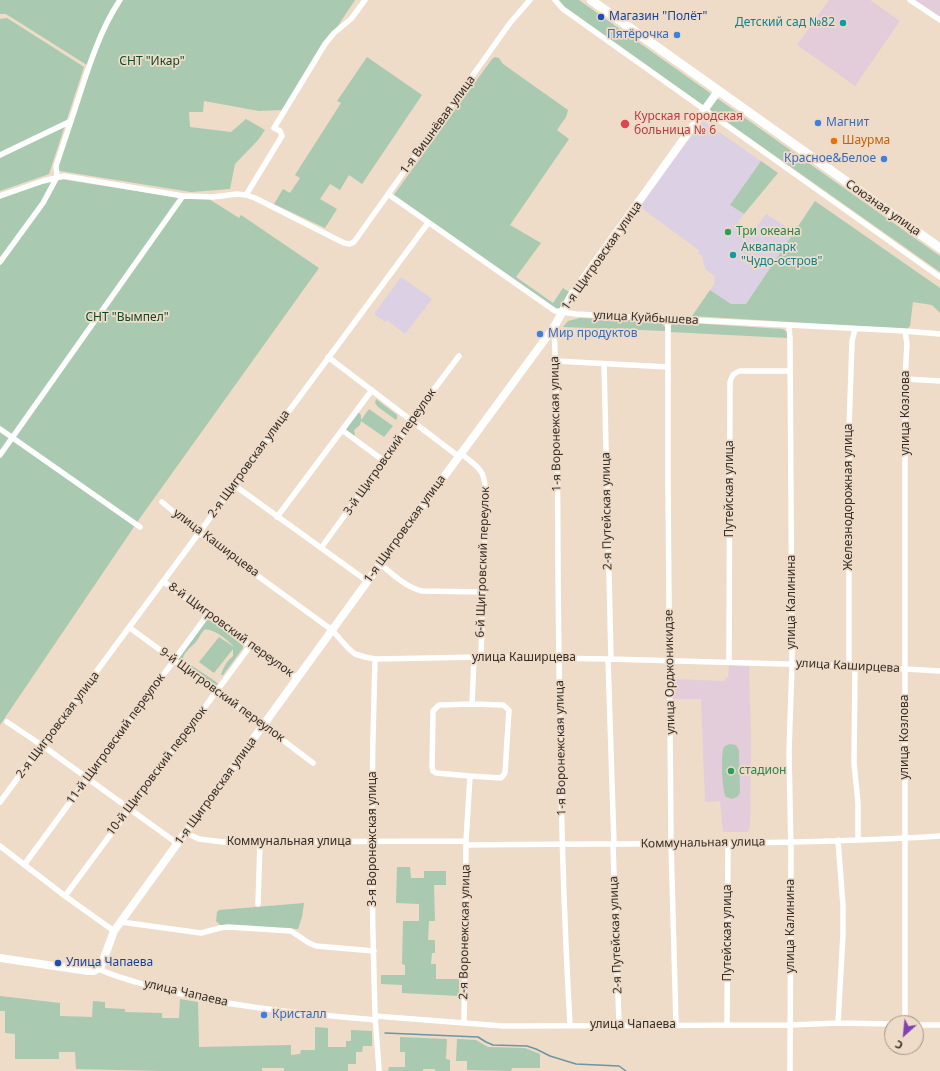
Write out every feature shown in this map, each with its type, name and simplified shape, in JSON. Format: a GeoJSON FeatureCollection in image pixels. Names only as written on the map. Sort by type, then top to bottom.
{"type":"FeatureCollection","features":[{"type":"Feature","properties":{"kind":"main road","name":"Союзная улица"},"geometry":{"type":"LineString","coordinates":[[590,0],[940,248]]}},
{"type":"Feature","properties":{"kind":"street"},"geometry":{"type":"LineString","coordinates":[[0,262],[43,203],[58,177],[56,166],[88,68],[109,20],[120,0]]}},
{"type":"Feature","properties":{"kind":"street"},"geometry":{"type":"LineString","coordinates":[[0,196],[64,176],[183,196],[213,197],[237,194],[246,195],[282,136],[280,131],[274,128],[319,53],[334,34],[351,19],[365,0]]}},
{"type":"Feature","properties":{"kind":"street","name":"1-я Вишнёвая улица"},"geometry":{"type":"LineString","coordinates":[[246,195],[256,198],[344,243],[350,244],[354,242],[510,23],[530,0]]}},
{"type":"Feature","properties":{"kind":"street"},"geometry":{"type":"LineString","coordinates":[[555,0],[563,10],[940,277]]}},
{"type":"Feature","properties":{"kind":"street"},"geometry":{"type":"LineString","coordinates":[[910,0],[940,20]]}},
{"type":"Feature","properties":{"kind":"street","name":"1-я Щигровская улица"},"geometry":{"type":"LineString","coordinates":[[99,969],[104,960],[114,931],[367,581],[554,327],[571,296],[718,91]]}},
{"type":"Feature","properties":{"kind":"street"},"geometry":{"type":"LineString","coordinates":[[0,155],[71,121]]}},
{"type":"Feature","properties":{"kind":"street","name":"улица Куйбышева"},"geometry":{"type":"LineString","coordinates":[[388,194],[551,309],[563,312],[668,319],[940,334]]}},
{"type":"Feature","properties":{"kind":"street"},"geometry":{"type":"LineString","coordinates":[[0,455],[183,196]]}},
{"type":"Feature","properties":{"kind":"street","name":"2-я Щигровская улица"},"geometry":{"type":"LineString","coordinates":[[0,802],[43,746],[428,223]]}},
{"type":"Feature","properties":{"kind":"street","name":"улица Орджоникидзе"},"geometry":{"type":"LineString","coordinates":[[668,319],[671,844],[676,1024]]}},
{"type":"Feature","properties":{"kind":"street","name":"улица Калинина"},"geometry":{"type":"LineString","coordinates":[[789,326],[792,664],[789,752],[790,1071]]}},
{"type":"Feature","properties":{"kind":"street","name":"1-я Воронежская улица"},"geometry":{"type":"LineString","coordinates":[[554,327],[556,361],[559,658],[563,844],[570,1025]]}},
{"type":"Feature","properties":{"kind":"street","name":"Железнодорожная улица"},"geometry":{"type":"LineString","coordinates":[[849,665],[849,429],[852,341],[855,329]]}},
{"type":"Feature","properties":{"kind":"street","name":"улица Козлова"},"geometry":{"type":"LineString","coordinates":[[905,331],[907,344],[905,379],[906,1015]]}},
{"type":"Feature","properties":{"kind":"street","name":"3-й Щигровский переулок"},"geometry":{"type":"LineString","coordinates":[[321,548],[458,356]]}},
{"type":"Feature","properties":{"kind":"street","name":"6-й Щигровский переулок"},"geometry":{"type":"LineString","coordinates":[[328,357],[411,421],[482,472],[485,480],[486,498],[480,657]]}},
{"type":"Feature","properties":{"kind":"street"},"geometry":{"type":"LineString","coordinates":[[556,361],[668,367]]}},
{"type":"Feature","properties":{"kind":"street","name":"2-я Путейская улица"},"geometry":{"type":"LineString","coordinates":[[604,364],[609,659],[618,1024]]}},
{"type":"Feature","properties":{"kind":"street","name":"Путейская улица"},"geometry":{"type":"LineString","coordinates":[[729,662],[730,382],[732,376],[736,372],[740,371],[790,371]]}},
{"type":"Feature","properties":{"kind":"street"},"geometry":{"type":"LineString","coordinates":[[905,379],[940,381]]}},
{"type":"Feature","properties":{"kind":"street"},"geometry":{"type":"LineString","coordinates":[[277,517],[372,390]]}},
{"type":"Feature","properties":{"kind":"street"},"geometry":{"type":"LineString","coordinates":[[0,429],[140,527]]}},
{"type":"Feature","properties":{"kind":"street"},"geometry":{"type":"LineString","coordinates":[[342,430],[384,461]]}},
{"type":"Feature","properties":{"kind":"street"},"geometry":{"type":"LineString","coordinates":[[234,485],[367,581]]}},
{"type":"Feature","properties":{"kind":"street","name":"улица Каширцева"},"geometry":{"type":"LineString","coordinates":[[162,502],[199,533],[332,630],[355,654],[375,659],[480,657],[559,658],[849,665],[940,670]]}},
{"type":"Feature","properties":{"kind":"street"},"geometry":{"type":"LineString","coordinates":[[380,564],[414,589],[422,591],[482,592]]}},
{"type":"Feature","properties":{"kind":"street","name":"8-й Щигровский переулок"},"geometry":{"type":"LineString","coordinates":[[164,582],[250,646],[298,678]]}},
{"type":"Feature","properties":{"kind":"street","name":"11-й Щигровский переулок"},"geometry":{"type":"LineString","coordinates":[[24,865],[208,614]]}},
{"type":"Feature","properties":{"kind":"street","name":"9-й Щигровский переулок"},"geometry":{"type":"LineString","coordinates":[[130,628],[216,692],[264,725],[313,763]]}},
{"type":"Feature","properties":{"kind":"street","name":"10-й Щигровский переулок"},"geometry":{"type":"LineString","coordinates":[[65,896],[250,646]]}},
{"type":"Feature","properties":{"kind":"street"},"geometry":{"type":"LineString","coordinates":[[472,704],[474,658]]}},
{"type":"Feature","properties":{"kind":"street","name":"3-я Воронежская улица"},"geometry":{"type":"LineString","coordinates":[[375,659],[373,716],[374,951],[375,1018],[379,1071]]}},
{"type":"Feature","properties":{"kind":"street"},"geometry":{"type":"LineString","coordinates":[[855,666],[854,764],[858,803],[858,840]]}},
{"type":"Feature","properties":{"kind":"street"},"geometry":{"type":"LineString","coordinates":[[472,704],[503,704],[509,710],[505,772],[504,776],[501,778],[436,773],[433,771],[433,710],[439,705],[472,704]]}},
{"type":"Feature","properties":{"kind":"street"},"geometry":{"type":"LineString","coordinates":[[7,722],[43,746],[178,844]]}},
{"type":"Feature","properties":{"kind":"street","name":"2-я Воронежская улица"},"geometry":{"type":"LineString","coordinates":[[464,1023],[466,843],[470,776]]}},
{"type":"Feature","properties":{"kind":"street","name":"Коммунальная улица"},"geometry":{"type":"LineString","coordinates":[[186,833],[199,839],[260,842],[614,845],[790,842],[940,836]]}},
{"type":"Feature","properties":{"kind":"street"},"geometry":{"type":"LineString","coordinates":[[838,840],[843,906],[838,1023]]}},
{"type":"Feature","properties":{"kind":"street"},"geometry":{"type":"LineString","coordinates":[[258,904],[260,842]]}},
{"type":"Feature","properties":{"kind":"street","name":"Путейская улица"},"geometry":{"type":"LineString","coordinates":[[727,1024],[728,842]]}},
{"type":"Feature","properties":{"kind":"street"},"geometry":{"type":"LineString","coordinates":[[0,846],[65,896],[114,931]]}},
{"type":"Feature","properties":{"kind":"street"},"geometry":{"type":"LineString","coordinates":[[121,922],[201,933],[220,928],[291,931],[316,946],[374,951]]}},
{"type":"Feature","properties":{"kind":"street","name":"улица Чапаева"},"geometry":{"type":"LineString","coordinates":[[0,958],[88,971],[99,969],[110,975],[185,995],[267,1009],[375,1018],[503,1026],[618,1024],[884,1024]]}},
{"type":"Feature","properties":{"kind":"street"},"geometry":{"type":"LineString","coordinates":[[924,1024],[940,1025]]}},
{"type":"Feature","properties":{"kind":"shaded area"},"geometry":{"type":"Polygon","coordinates":[[[829,0],[870,0],[900,21],[855,86],[797,45],[829,0]]]}},
{"type":"Feature","properties":{"kind":"shaded area"},"geometry":{"type":"Polygon","coordinates":[[[912,0],[940,0],[940,19],[912,0]]]}},
{"type":"Feature","properties":{"kind":"shaded area"},"geometry":{"type":"Polygon","coordinates":[[[703,121],[761,161],[730,205],[744,214],[738,222],[753,232],[766,214],[794,232],[746,304],[731,304],[710,290],[714,285],[715,276],[705,269],[702,256],[698,253],[700,251],[639,206],[703,121]]]}},
{"type":"Feature","properties":{"kind":"shaded area"},"geometry":{"type":"Polygon","coordinates":[[[401,277],[432,299],[405,334],[387,320],[385,322],[374,314],[401,277]]]}},
{"type":"Feature","properties":{"kind":"shaded area"},"geometry":{"type":"Polygon","coordinates":[[[729,665],[749,666],[751,737],[750,826],[748,832],[723,832],[720,801],[705,802],[701,699],[671,699],[671,679],[724,681],[728,677],[729,665]]]}},
{"type":"Feature","properties":{"kind":"green space","name":"СНТ \"Икар\""},"geometry":{"type":"Polygon","coordinates":[[[0,0],[355,0],[282,110],[259,111],[204,101],[203,112],[189,112],[190,127],[231,132],[246,119],[265,130],[258,140],[235,164],[230,189],[191,192],[60,171],[57,168],[90,67],[6,14],[0,14],[0,0]]]}},
{"type":"Feature","properties":{"kind":"green space"},"geometry":{"type":"Polygon","coordinates":[[[557,0],[579,0],[710,93],[711,95],[704,106],[562,6],[557,0]]]}},
{"type":"Feature","properties":{"kind":"green space","name":"СНТ \"Икар\""},"geometry":{"type":"Polygon","coordinates":[[[7,18],[84,67],[49,174],[0,191],[0,19],[7,18]]]}},
{"type":"Feature","properties":{"kind":"green space"},"geometry":{"type":"Polygon","coordinates":[[[367,57],[422,95],[362,184],[349,175],[340,190],[330,184],[320,199],[337,209],[325,228],[274,204],[283,189],[290,193],[300,178],[295,175],[341,103],[337,101],[367,57]]]}},
{"type":"Feature","properties":{"kind":"green space"},"geometry":{"type":"Polygon","coordinates":[[[495,57],[499,58],[503,64],[568,110],[566,117],[557,130],[569,139],[510,225],[541,243],[516,277],[553,303],[563,288],[569,292],[561,307],[557,309],[393,196],[492,59],[495,57]]]}},
{"type":"Feature","properties":{"kind":"green space"},"geometry":{"type":"Polygon","coordinates":[[[716,99],[721,101],[940,256],[940,272],[710,110],[716,99]]]}},
{"type":"Feature","properties":{"kind":"green space"},"geometry":{"type":"Polygon","coordinates":[[[761,161],[778,173],[744,214],[730,205],[761,161]]]}},
{"type":"Feature","properties":{"kind":"green space","name":"СНТ \"Вымпел\""},"geometry":{"type":"Polygon","coordinates":[[[60,179],[181,198],[209,199],[239,218],[241,215],[319,268],[140,518],[0,725],[0,198],[44,182],[60,179]]]}},
{"type":"Feature","properties":{"kind":"green space","name":"Три океана"},"geometry":{"type":"Polygon","coordinates":[[[815,201],[940,288],[940,313],[932,305],[913,302],[910,326],[907,329],[692,316],[710,290],[731,304],[746,304],[815,201]]]}},
{"type":"Feature","properties":{"kind":"green space"},"geometry":{"type":"Polygon","coordinates":[[[580,318],[659,321],[665,327],[665,331],[563,327],[568,321],[580,318]]]}},
{"type":"Feature","properties":{"kind":"green space"},"geometry":{"type":"Polygon","coordinates":[[[675,322],[783,329],[787,332],[788,338],[670,332],[671,325],[675,322]]]}},
{"type":"Feature","properties":{"kind":"green space"},"geometry":{"type":"Polygon","coordinates":[[[376,399],[397,415],[396,420],[378,407],[375,403],[376,399]]]}},
{"type":"Feature","properties":{"kind":"green space"},"geometry":{"type":"Polygon","coordinates":[[[369,409],[393,426],[384,437],[361,421],[360,425],[354,430],[355,435],[352,437],[345,432],[345,428],[357,412],[361,415],[361,420],[369,409]]]}},
{"type":"Feature","properties":{"kind":"green space"},"geometry":{"type":"Polygon","coordinates":[[[208,620],[213,622],[243,646],[223,675],[221,675],[224,667],[233,656],[233,649],[214,673],[199,662],[219,637],[234,647],[216,632],[204,630],[195,643],[185,653],[183,660],[215,681],[218,684],[215,687],[178,661],[177,657],[205,621],[208,620]]]}},
{"type":"Feature","properties":{"kind":"green space","name":"стадион"},"geometry":{"type":"Polygon","coordinates":[[[730,744],[736,745],[739,750],[740,793],[737,797],[732,799],[726,797],[722,774],[723,750],[725,746],[730,744]]]}},
{"type":"Feature","properties":{"kind":"green space"},"geometry":{"type":"Polygon","coordinates":[[[397,867],[410,867],[411,878],[424,878],[424,871],[446,871],[446,885],[434,885],[435,921],[429,921],[428,940],[435,940],[435,953],[432,953],[431,964],[436,964],[436,979],[459,979],[459,996],[402,993],[402,985],[381,984],[381,975],[405,975],[405,965],[402,964],[403,921],[419,921],[419,904],[396,903],[397,867]]]}},
{"type":"Feature","properties":{"kind":"green space"},"geometry":{"type":"Polygon","coordinates":[[[304,903],[298,929],[220,925],[216,921],[217,912],[219,910],[304,903]]]}},
{"type":"Feature","properties":{"kind":"green space"},"geometry":{"type":"Polygon","coordinates":[[[0,996],[60,1003],[60,1016],[92,1017],[93,1001],[105,1002],[105,1008],[125,1009],[125,1012],[162,1013],[162,1018],[179,1018],[180,999],[198,1002],[199,1047],[291,1045],[291,1055],[300,1054],[301,1050],[315,1050],[315,1027],[328,1028],[328,1047],[346,1047],[346,1041],[351,1041],[351,1030],[372,1031],[372,1046],[363,1046],[362,1052],[356,1052],[356,1064],[348,1064],[348,1071],[284,1071],[284,1068],[262,1068],[262,1071],[76,1069],[75,1052],[59,1052],[59,1059],[15,1059],[15,1034],[5,1033],[5,1011],[0,1011],[0,996]]]}},
{"type":"Feature","properties":{"kind":"green space"},"geometry":{"type":"Polygon","coordinates":[[[400,1037],[447,1039],[446,1059],[450,1060],[450,1071],[423,1069],[423,1071],[388,1071],[389,1067],[405,1067],[405,1052],[400,1052],[400,1037]]]}},
{"type":"Feature","properties":{"kind":"green space"},"geometry":{"type":"Polygon","coordinates":[[[457,1039],[476,1040],[488,1047],[525,1048],[540,1054],[540,1068],[512,1068],[511,1071],[467,1070],[467,1061],[456,1061],[457,1039]]]}},
{"type":"Feature","properties":{"kind":"waterway"},"geometry":{"type":"LineString","coordinates":[[385,1033],[478,1037],[493,1045],[527,1046],[550,1056],[576,1064],[619,1066],[626,1071]]}},
{"type":"Feature","properties":{"kind":"place","name":"Магазин \"Полёт\""},"geometry":{"type":"Point","coordinates":[601,17]}},
{"type":"Feature","properties":{"kind":"place","name":"Детский сад №82"},"geometry":{"type":"Point","coordinates":[843,23]}},
{"type":"Feature","properties":{"kind":"place","name":"Пятёрочка"},"geometry":{"type":"Point","coordinates":[677,35]}},
{"type":"Feature","properties":{"kind":"place","name":"Магнит"},"geometry":{"type":"Point","coordinates":[818,123]}},
{"type":"Feature","properties":{"kind":"place","name":"Курская городская больница № 6"},"geometry":{"type":"Point","coordinates":[625,124]}},
{"type":"Feature","properties":{"kind":"place","name":"Шаурма"},"geometry":{"type":"Point","coordinates":[834,141]}},
{"type":"Feature","properties":{"kind":"place","name":"Красное&Белое"},"geometry":{"type":"Point","coordinates":[884,159]}},
{"type":"Feature","properties":{"kind":"place","name":"Три океана"},"geometry":{"type":"Point","coordinates":[728,232]}},
{"type":"Feature","properties":{"kind":"place","name":"Аквапарк \"Чудо-остров\""},"geometry":{"type":"Point","coordinates":[733,255]}},
{"type":"Feature","properties":{"kind":"place","name":"Мир продуктов"},"geometry":{"type":"Point","coordinates":[540,334]}},
{"type":"Feature","properties":{"kind":"place","name":"стадион"},"geometry":{"type":"Point","coordinates":[731,771]}},
{"type":"Feature","properties":{"kind":"place","name":"Улица Чапаева"},"geometry":{"type":"Point","coordinates":[58,963]}},
{"type":"Feature","properties":{"kind":"place","name":"Кристалл"},"geometry":{"type":"Point","coordinates":[264,1015]}}]}
